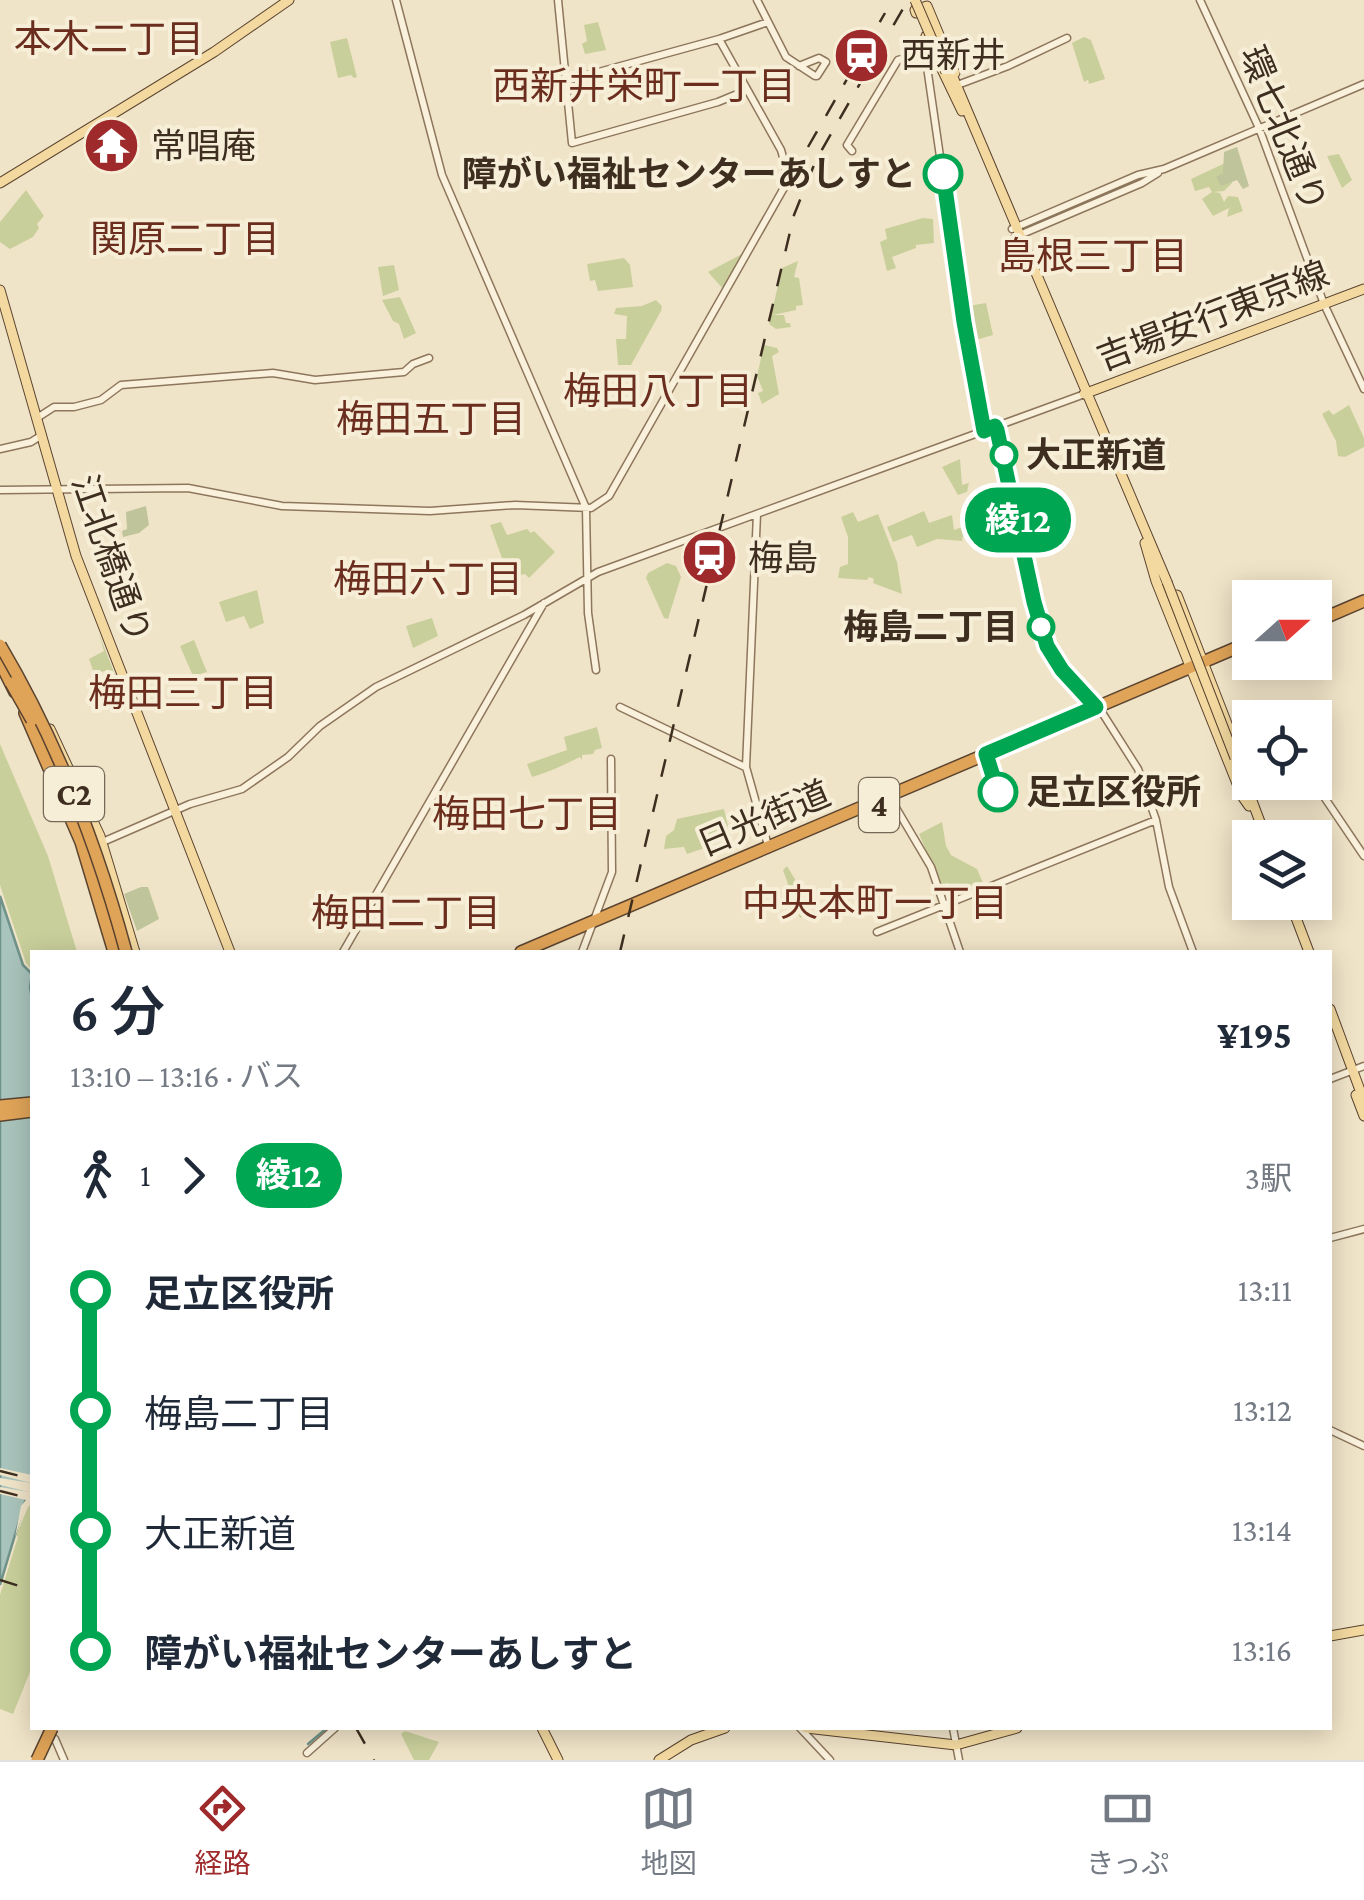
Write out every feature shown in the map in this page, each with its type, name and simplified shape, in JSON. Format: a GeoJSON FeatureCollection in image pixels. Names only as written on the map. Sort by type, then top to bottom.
{"type":"FeatureCollection","features":[{"type":"Feature","properties":{"kind":"highway"},"geometry":{"type":"LineString","coordinates":[[1332,612],[1364,599]]}},
{"type":"Feature","properties":{"kind":"highway","name":"C2"},"geometry":{"type":"LineString","coordinates":[[0,642],[55,751],[95,849],[123,950]]}},
{"type":"Feature","properties":{"kind":"highway","name":"日光街道"},"geometry":{"type":"LineString","coordinates":[[538,950],[1232,652]]}},
{"type":"Feature","properties":{"kind":"highway","name":"C2"},"geometry":{"type":"LineString","coordinates":[[0,662],[70,815],[123,950]]}},
{"type":"Feature","properties":{"kind":"highway"},"geometry":{"type":"LineString","coordinates":[[11,683],[73,808],[123,950]]}},
{"type":"Feature","properties":{"kind":"highway"},"geometry":{"type":"LineString","coordinates":[[55,751],[90,824],[122,925],[124,950]]}},
{"type":"Feature","properties":{"kind":"highway","name":"日光街道"},"geometry":{"type":"LineString","coordinates":[[526,950],[594,924]]}},
{"type":"Feature","properties":{"kind":"highway"},"geometry":{"type":"LineString","coordinates":[[0,1106],[30,1102]]}},
{"type":"Feature","properties":{"kind":"highway"},"geometry":{"type":"LineString","coordinates":[[0,1115],[30,1111]]}},
{"type":"Feature","properties":{"kind":"highway"},"geometry":{"type":"LineString","coordinates":[[35,1760],[51,1730]]}},
{"type":"Feature","properties":{"kind":"main road"},"geometry":{"type":"LineString","coordinates":[[0,183],[214,52],[289,0]]}},
{"type":"Feature","properties":{"kind":"main road"},"geometry":{"type":"LineString","coordinates":[[918,0],[1251,787],[1251,805]]}},
{"type":"Feature","properties":{"kind":"main road"},"geometry":{"type":"LineString","coordinates":[[926,5],[960,84],[964,110],[928,51],[915,10],[926,5]]}},
{"type":"Feature","properties":{"kind":"main road","name":"吉場安行東京線"},"geometry":{"type":"LineString","coordinates":[[1084,394],[1364,289]]}},
{"type":"Feature","properties":{"kind":"main road","name":"江北橋通り"},"geometry":{"type":"LineString","coordinates":[[0,290],[76,556],[229,950]]}},
{"type":"Feature","properties":{"kind":"main road"},"geometry":{"type":"LineString","coordinates":[[1147,540],[1256,820]]}},
{"type":"Feature","properties":{"kind":"main road"},"geometry":{"type":"LineString","coordinates":[[0,642],[72,770],[123,950]]}},
{"type":"Feature","properties":{"kind":"main road"},"geometry":{"type":"LineString","coordinates":[[0,655],[96,844]]}},
{"type":"Feature","properties":{"kind":"main road"},"geometry":{"type":"LineString","coordinates":[[96,844],[86,849],[123,950]]}},
{"type":"Feature","properties":{"kind":"main road"},"geometry":{"type":"LineString","coordinates":[[1294,920],[1305,950]]}},
{"type":"Feature","properties":{"kind":"main road"},"geometry":{"type":"LineString","coordinates":[[1332,1015],[1364,1116]]}},
{"type":"Feature","properties":{"kind":"main road"},"geometry":{"type":"LineString","coordinates":[[1332,1030],[1364,1101]]}},
{"type":"Feature","properties":{"kind":"main road"},"geometry":{"type":"LineString","coordinates":[[1332,1636],[1363,1629]]}},
{"type":"Feature","properties":{"kind":"main road"},"geometry":{"type":"LineString","coordinates":[[543,1730],[558,1760]]}},
{"type":"Feature","properties":{"kind":"main road"},"geometry":{"type":"LineString","coordinates":[[660,1760],[691,1740],[719,1730]]}},
{"type":"Feature","properties":{"kind":"main road"},"geometry":{"type":"LineString","coordinates":[[821,1730],[956,1745],[1010,1730]]}},
{"type":"Feature","properties":{"kind":"street"},"geometry":{"type":"LineString","coordinates":[[396,0],[442,175],[586,508],[589,622],[596,670]]}},
{"type":"Feature","properties":{"kind":"street"},"geometry":{"type":"LineString","coordinates":[[558,0],[572,142],[747,90]]}},
{"type":"Feature","properties":{"kind":"street"},"geometry":{"type":"LineString","coordinates":[[758,0],[786,57],[799,66]]}},
{"type":"Feature","properties":{"kind":"street","name":"環七北通り"},"geometry":{"type":"LineString","coordinates":[[1200,0],[1259,128],[1324,304],[1364,389]]}},
{"type":"Feature","properties":{"kind":"street"},"geometry":{"type":"LineString","coordinates":[[566,80],[768,22]]}},
{"type":"Feature","properties":{"kind":"street"},"geometry":{"type":"LineString","coordinates":[[960,84],[1067,38]]}},
{"type":"Feature","properties":{"kind":"street"},"geometry":{"type":"LineString","coordinates":[[0,490],[188,488],[282,506],[430,510],[599,505],[610,496],[782,196],[786,180],[784,160],[719,39]]}},
{"type":"Feature","properties":{"kind":"street"},"geometry":{"type":"LineString","coordinates":[[852,151],[847,144],[898,59],[928,51],[964,322],[984,431]]}},
{"type":"Feature","properties":{"kind":"street"},"geometry":{"type":"LineString","coordinates":[[1016,232],[1138,175],[1164,169],[1364,84]]}},
{"type":"Feature","properties":{"kind":"street"},"geometry":{"type":"LineString","coordinates":[[37,418],[54,407],[74,407],[100,400],[118,386],[273,374],[317,380],[404,372],[428,358]]}},
{"type":"Feature","properties":{"kind":"street"},"geometry":{"type":"LineString","coordinates":[[96,844],[255,781],[364,694],[588,577],[1084,394]]}},
{"type":"Feature","properties":{"kind":"street"},"geometry":{"type":"LineString","coordinates":[[995,426],[1047,646],[1062,670],[1098,709],[1138,769],[1156,820],[1168,887],[1193,950]]}},
{"type":"Feature","properties":{"kind":"street"},"geometry":{"type":"LineString","coordinates":[[0,450],[32,442],[42,434]]}},
{"type":"Feature","properties":{"kind":"street"},"geometry":{"type":"LineString","coordinates":[[756,514],[746,768],[769,849]]}},
{"type":"Feature","properties":{"kind":"street"},"geometry":{"type":"LineString","coordinates":[[344,950],[545,602]]}},
{"type":"Feature","properties":{"kind":"street"},"geometry":{"type":"LineString","coordinates":[[620,707],[746,768]]}},
{"type":"Feature","properties":{"kind":"street"},"geometry":{"type":"LineString","coordinates":[[583,950],[613,862],[611,759]]}},
{"type":"Feature","properties":{"kind":"street"},"geometry":{"type":"LineString","coordinates":[[890,798],[921,844],[959,950]]}},
{"type":"Feature","properties":{"kind":"street"},"geometry":{"type":"LineString","coordinates":[[1326,800],[1364,856]]}},
{"type":"Feature","properties":{"kind":"street"},"geometry":{"type":"LineString","coordinates":[[877,932],[1156,820]]}},
{"type":"Feature","properties":{"kind":"street"},"geometry":{"type":"LineString","coordinates":[[1332,1078],[1364,1066]]}},
{"type":"Feature","properties":{"kind":"street"},"geometry":{"type":"LineString","coordinates":[[1332,1237],[1364,1228]]}},
{"type":"Feature","properties":{"kind":"street"},"geometry":{"type":"LineString","coordinates":[[1332,1431],[1363,1446],[1364,1456]]}},
{"type":"Feature","properties":{"kind":"street"},"geometry":{"type":"LineString","coordinates":[[51,1730],[64,1760]]}},
{"type":"Feature","properties":{"kind":"street"},"geometry":{"type":"LineString","coordinates":[[307,1753],[333,1730]]}},
{"type":"Feature","properties":{"kind":"street"},"geometry":{"type":"LineString","coordinates":[[805,1730],[830,1760]]}},
{"type":"Feature","properties":{"kind":"street"},"geometry":{"type":"LineString","coordinates":[[952,1730],[959,1760]]}},
{"type":"Feature","properties":{"kind":"green space"},"geometry":{"type":"Polygon","coordinates":[[[598,22],[606,50],[585,54],[584,25],[598,22]]]}},
{"type":"Feature","properties":{"kind":"green space"},"geometry":{"type":"Polygon","coordinates":[[[1084,37],[1091,40],[1105,79],[1089,84],[1088,80],[1084,82],[1072,43],[1084,37]]]}},
{"type":"Feature","properties":{"kind":"green space"},"geometry":{"type":"Polygon","coordinates":[[[347,38],[357,77],[338,78],[330,42],[347,38]]]}},
{"type":"Feature","properties":{"kind":"green space"},"geometry":{"type":"Polygon","coordinates":[[[106,135],[112,156],[109,152],[97,161],[85,137],[106,135]]]}},
{"type":"Feature","properties":{"kind":"green space"},"geometry":{"type":"Polygon","coordinates":[[[1237,147],[1249,186],[1243,189],[1237,180],[1221,186],[1216,177],[1223,173],[1224,152],[1237,147]]]}},
{"type":"Feature","properties":{"kind":"green space"},"geometry":{"type":"Polygon","coordinates":[[[1339,154],[1352,180],[1342,188],[1327,156],[1339,154]]]}},
{"type":"Feature","properties":{"kind":"green space"},"geometry":{"type":"Polygon","coordinates":[[[1227,165],[1232,183],[1224,191],[1214,192],[1220,193],[1224,202],[1228,196],[1238,197],[1243,211],[1227,217],[1229,208],[1213,216],[1202,199],[1212,192],[1209,187],[1195,191],[1191,179],[1227,165]]]}},
{"type":"Feature","properties":{"kind":"green space"},"geometry":{"type":"Polygon","coordinates":[[[26,190],[44,216],[33,237],[10,249],[0,242],[0,222],[26,190]]]}},
{"type":"Feature","properties":{"kind":"green space"},"geometry":{"type":"Polygon","coordinates":[[[923,218],[933,219],[934,243],[916,245],[892,257],[896,268],[887,271],[880,242],[887,239],[885,229],[923,218]]]}},
{"type":"Feature","properties":{"kind":"green space"},"geometry":{"type":"Polygon","coordinates":[[[743,256],[724,290],[708,272],[743,256]]]}},
{"type":"Feature","properties":{"kind":"green space"},"geometry":{"type":"Polygon","coordinates":[[[624,258],[630,265],[633,287],[598,291],[595,280],[590,281],[587,264],[624,258]]]}},
{"type":"Feature","properties":{"kind":"green space"},"geometry":{"type":"Polygon","coordinates":[[[798,261],[794,277],[799,278],[803,305],[773,315],[784,315],[791,327],[776,329],[769,324],[782,268],[798,261]]]}},
{"type":"Feature","properties":{"kind":"green space"},"geometry":{"type":"Polygon","coordinates":[[[394,265],[399,290],[383,296],[378,267],[394,265]]]}},
{"type":"Feature","properties":{"kind":"green space"},"geometry":{"type":"Polygon","coordinates":[[[400,297],[416,333],[404,339],[399,324],[393,321],[382,300],[400,297]]]}},
{"type":"Feature","properties":{"kind":"green space"},"geometry":{"type":"Polygon","coordinates":[[[656,300],[661,311],[631,365],[618,365],[616,339],[626,339],[627,316],[614,314],[616,308],[642,306],[656,300]]]}},
{"type":"Feature","properties":{"kind":"green space"},"geometry":{"type":"Polygon","coordinates":[[[986,303],[993,335],[972,341],[968,306],[986,303]]]}},
{"type":"Feature","properties":{"kind":"green space"},"geometry":{"type":"Polygon","coordinates":[[[764,345],[779,352],[772,356],[779,394],[762,404],[758,393],[763,391],[757,376],[764,345]]]}},
{"type":"Feature","properties":{"kind":"green space"},"geometry":{"type":"Polygon","coordinates":[[[1349,405],[1364,438],[1364,447],[1345,457],[1338,456],[1336,441],[1322,414],[1329,410],[1333,415],[1349,405]]]}},
{"type":"Feature","properties":{"kind":"green space"},"geometry":{"type":"Polygon","coordinates":[[[960,459],[962,485],[969,483],[967,492],[958,495],[942,467],[960,459]]]}},
{"type":"Feature","properties":{"kind":"green space"},"geometry":{"type":"Polygon","coordinates":[[[146,506],[149,525],[139,533],[123,537],[122,531],[127,529],[126,512],[146,506]]]}},
{"type":"Feature","properties":{"kind":"green space"},"geometry":{"type":"Polygon","coordinates":[[[924,511],[929,523],[952,515],[954,530],[965,526],[962,541],[937,539],[917,547],[912,535],[893,542],[887,527],[924,511]]]}},
{"type":"Feature","properties":{"kind":"green space"},"geometry":{"type":"Polygon","coordinates":[[[853,512],[858,522],[878,514],[897,562],[902,594],[873,583],[874,579],[869,577],[838,578],[840,567],[848,564],[848,537],[841,517],[853,512]]]}},
{"type":"Feature","properties":{"kind":"green space"},"geometry":{"type":"Polygon","coordinates":[[[501,522],[507,535],[527,529],[534,531],[555,552],[529,578],[507,572],[490,525],[501,522]]]}},
{"type":"Feature","properties":{"kind":"green space"},"geometry":{"type":"Polygon","coordinates":[[[667,563],[676,566],[681,577],[668,619],[664,618],[646,578],[667,563]]]}},
{"type":"Feature","properties":{"kind":"green space"},"geometry":{"type":"Polygon","coordinates":[[[257,590],[264,623],[250,629],[244,616],[226,622],[219,602],[257,590]]]}},
{"type":"Feature","properties":{"kind":"green space"},"geometry":{"type":"Polygon","coordinates":[[[432,618],[438,636],[413,648],[406,626],[432,618]]]}},
{"type":"Feature","properties":{"kind":"green space"},"geometry":{"type":"Polygon","coordinates":[[[99,634],[118,682],[112,686],[104,671],[95,676],[89,659],[104,651],[99,634]]]}},
{"type":"Feature","properties":{"kind":"green space"},"geometry":{"type":"Polygon","coordinates":[[[194,640],[207,672],[193,676],[180,646],[194,640]]]}},
{"type":"Feature","properties":{"kind":"green space"},"geometry":{"type":"Polygon","coordinates":[[[597,727],[602,748],[582,755],[582,760],[580,757],[532,777],[527,764],[567,750],[564,737],[597,727]]]}},
{"type":"Feature","properties":{"kind":"green space"},"geometry":{"type":"Polygon","coordinates":[[[0,744],[48,856],[76,950],[30,950],[30,968],[0,885],[0,744]]]}},
{"type":"Feature","properties":{"kind":"green space"},"geometry":{"type":"Polygon","coordinates":[[[724,809],[731,839],[704,843],[705,848],[687,854],[684,847],[664,849],[666,836],[674,830],[677,819],[724,809]]]}},
{"type":"Feature","properties":{"kind":"green space"},"geometry":{"type":"Polygon","coordinates":[[[942,822],[951,855],[977,869],[984,885],[958,896],[944,890],[949,888],[948,883],[941,885],[919,834],[942,822]]]}},
{"type":"Feature","properties":{"kind":"green space"},"geometry":{"type":"Polygon","coordinates":[[[787,866],[801,889],[798,890],[809,914],[800,918],[783,870],[787,866]]]}},
{"type":"Feature","properties":{"kind":"green space"},"geometry":{"type":"Polygon","coordinates":[[[148,887],[159,919],[137,931],[124,894],[148,887]]]}},
{"type":"Feature","properties":{"kind":"green space"},"geometry":{"type":"Polygon","coordinates":[[[30,1503],[30,1672],[13,1714],[0,1709],[0,1595],[16,1535],[30,1503]]]}},
{"type":"Feature","properties":{"kind":"green space"},"geometry":{"type":"Polygon","coordinates":[[[405,1731],[439,1742],[429,1760],[414,1760],[401,1734],[405,1731]]]}},
{"type":"Feature","properties":{"kind":"water"},"geometry":{"type":"Polygon","coordinates":[[[0,896],[23,965],[30,972],[30,1485],[0,1585],[0,896]]]}},
{"type":"Feature","properties":{"kind":"pier"},"geometry":{"type":"Polygon","coordinates":[[[0,1468],[30,1475],[30,1483],[0,1475],[0,1468]]]}},
{"type":"Feature","properties":{"kind":"pier"},"geometry":{"type":"Polygon","coordinates":[[[0,1478],[30,1483],[30,1505],[15,1537],[21,1506],[26,1500],[0,1494],[0,1487],[29,1492],[0,1485],[0,1478]]]}},
{"type":"Feature","properties":{"kind":"waterway"},"geometry":{"type":"LineString","coordinates":[[308,1744],[325,1730]]}},
{"type":"Feature","properties":{"kind":"railway"},"geometry":{"type":"LineString","coordinates":[[620,950],[794,215],[816,160],[908,0]]}},
{"type":"Feature","properties":{"kind":"railway"},"geometry":{"type":"LineString","coordinates":[[808,147],[885,13]]}},
{"type":"Feature","properties":{"kind":"railway"},"geometry":{"type":"LineString","coordinates":[[0,1471],[30,1478]]}},
{"type":"Feature","properties":{"kind":"railway"},"geometry":{"type":"LineString","coordinates":[[0,1491],[30,1498]]}},
{"type":"Feature","properties":{"kind":"railway"},"geometry":{"type":"LineString","coordinates":[[0,1580],[30,1589]]}},
{"type":"Feature","properties":{"kind":"railway"},"geometry":{"type":"LineString","coordinates":[[357,1730],[374,1760]]}},
{"type":"Feature","properties":{"kind":"bus line","name":"綾12"},"geometry":{"type":"LineString","coordinates":[[943,174],[984,431],[995,426],[997,430],[1047,646],[1062,670],[1096,707],[986,754],[998,792]]}},
{"type":"Feature","properties":{"kind":"place","name":"西新井"},"geometry":{"type":"Point","coordinates":[862,55]}},
{"type":"Feature","properties":{"kind":"place","name":"常唱庵"},"geometry":{"type":"Point","coordinates":[112,146]}},
{"type":"Feature","properties":{"kind":"place","name":"障がい福祉センターあしすと"},"geometry":{"type":"Point","coordinates":[943,174]}},
{"type":"Feature","properties":{"kind":"place","name":"大正新道"},"geometry":{"type":"Point","coordinates":[1004,455]}},
{"type":"Feature","properties":{"kind":"place","name":"梅島"},"geometry":{"type":"Point","coordinates":[709,558]}},
{"type":"Feature","properties":{"kind":"place","name":"梅島二丁目"},"geometry":{"type":"Point","coordinates":[1041,627]}},
{"type":"Feature","properties":{"kind":"place","name":"足立区役所"},"geometry":{"type":"Point","coordinates":[998,792]}},
{"type":"Feature","properties":{"kind":"district","name":"本木二丁目"},"geometry":{"type":"Point","coordinates":[109,39]}},
{"type":"Feature","properties":{"kind":"district","name":"西新井栄町一丁目"},"geometry":{"type":"Point","coordinates":[644,86]}},
{"type":"Feature","properties":{"kind":"district","name":"関原二丁目"},"geometry":{"type":"Point","coordinates":[185,239]}},
{"type":"Feature","properties":{"kind":"district","name":"島根三丁目"},"geometry":{"type":"Point","coordinates":[1093,256]}},
{"type":"Feature","properties":{"kind":"district","name":"梅田八丁目"},"geometry":{"type":"Point","coordinates":[658,391]}},
{"type":"Feature","properties":{"kind":"district","name":"梅田五丁目"},"geometry":{"type":"Point","coordinates":[431,419]}},
{"type":"Feature","properties":{"kind":"district","name":"梅田六丁目"},"geometry":{"type":"Point","coordinates":[428,579]}},
{"type":"Feature","properties":{"kind":"district","name":"梅田三丁目"},"geometry":{"type":"Point","coordinates":[183,693]}},
{"type":"Feature","properties":{"kind":"district","name":"梅田七丁目"},"geometry":{"type":"Point","coordinates":[527,814]}},
{"type":"Feature","properties":{"kind":"district","name":"中央本町一丁目"},"geometry":{"type":"Point","coordinates":[875,903]}},
{"type":"Feature","properties":{"kind":"district","name":"梅田二丁目"},"geometry":{"type":"Point","coordinates":[406,913]}}]}
